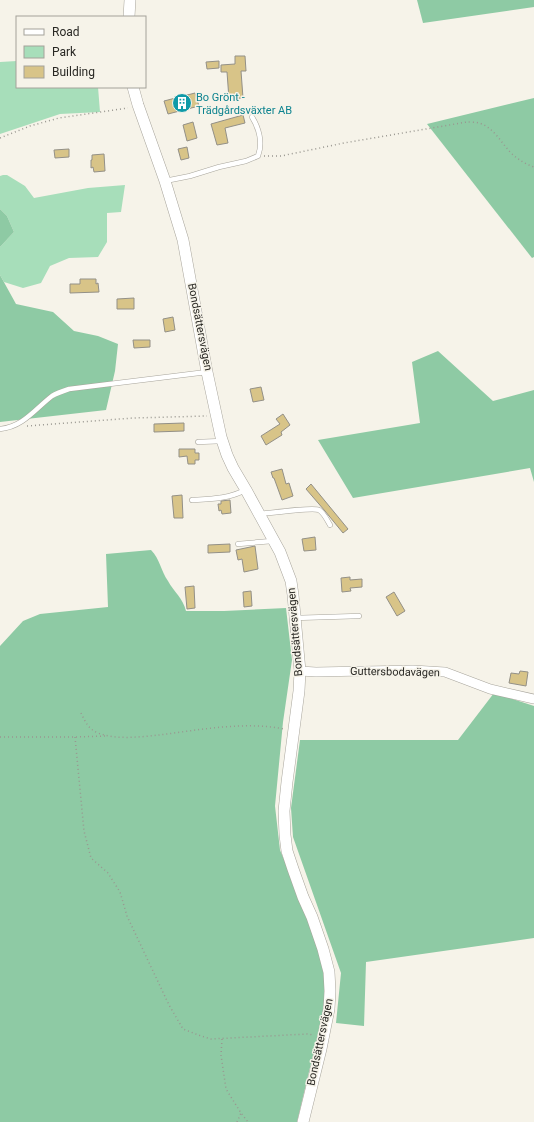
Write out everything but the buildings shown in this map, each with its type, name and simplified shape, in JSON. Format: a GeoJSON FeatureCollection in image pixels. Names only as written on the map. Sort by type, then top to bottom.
{"type":"FeatureCollection","features":[{"type":"Feature","properties":{"kind":"street"},"geometry":{"type":"LineString","coordinates":[[129,16],[130,0]]}},
{"type":"Feature","properties":{"kind":"street","name":"Bondsättersvägen"},"geometry":{"type":"LineString","coordinates":[[133,88],[183,240],[207,372],[222,441],[227,455],[280,552],[291,581],[296,618],[300,671],[299,691],[284,811],[285,835],[287,851],[303,897],[324,949],[329,972],[330,991],[329,1009],[303,1122]]}},
{"type":"Feature","properties":{"kind":"street","name":"Guttersbodavägen"},"geometry":{"type":"LineString","coordinates":[[300,671],[360,672],[413,670],[445,672],[490,689],[534,699]]}},
{"type":"Feature","properties":{"kind":"lane"},"geometry":{"type":"LineString","coordinates":[[164,181],[190,176],[246,161],[258,156],[261,149],[260,138],[257,125],[252,117]]}},
{"type":"Feature","properties":{"kind":"lane"},"geometry":{"type":"LineString","coordinates":[[0,429],[13,427],[40,408],[52,396],[69,389],[207,372]]}},
{"type":"Feature","properties":{"kind":"lane"},"geometry":{"type":"LineString","coordinates":[[198,442],[222,441]]}},
{"type":"Feature","properties":{"kind":"lane"},"geometry":{"type":"LineString","coordinates":[[192,500],[224,497],[238,494],[246,490]]}},
{"type":"Feature","properties":{"kind":"lane"},"geometry":{"type":"LineString","coordinates":[[260,514],[310,509],[319,510],[326,517],[330,525]]}},
{"type":"Feature","properties":{"kind":"lane"},"geometry":{"type":"LineString","coordinates":[[238,544],[274,541]]}},
{"type":"Feature","properties":{"kind":"lane"},"geometry":{"type":"LineString","coordinates":[[296,618],[359,616]]}},
{"type":"Feature","properties":{"kind":"path"},"geometry":{"type":"LineString","coordinates":[[0,138],[30,126],[59,118],[126,108],[139,108]]}},
{"type":"Feature","properties":{"kind":"path"},"geometry":{"type":"LineString","coordinates":[[258,156],[281,156],[344,143],[467,122],[479,123],[486,127],[525,164],[534,166]]}},
{"type":"Feature","properties":{"kind":"path"},"geometry":{"type":"LineString","coordinates":[[13,427],[133,418],[217,416]]}},
{"type":"Feature","properties":{"kind":"path"},"geometry":{"type":"LineString","coordinates":[[81,713],[87,726],[97,733],[111,736]]}},
{"type":"Feature","properties":{"kind":"path"},"geometry":{"type":"LineString","coordinates":[[0,737],[136,737],[218,728],[252,726],[274,727],[294,731]]}},
{"type":"Feature","properties":{"kind":"path"},"geometry":{"type":"LineString","coordinates":[[75,737],[84,831],[91,858],[108,873],[120,892],[127,916],[168,1005],[183,1029],[211,1039],[307,1034],[323,1037]]}},
{"type":"Feature","properties":{"kind":"path"},"geometry":{"type":"LineString","coordinates":[[222,1039],[221,1055],[226,1090],[248,1122]]}},
{"type":"Feature","properties":{"kind":"path"},"geometry":{"type":"LineString","coordinates":[[237,1122],[241,1113]]}},
{"type":"Feature","properties":{"kind":"green space"},"geometry":{"type":"Polygon","coordinates":[[[417,0],[534,0],[534,7],[423,23],[417,0]]]}},
{"type":"Feature","properties":{"kind":"green space"},"geometry":{"type":"Polygon","coordinates":[[[16,61],[16,88],[98,88],[100,112],[60,114],[0,134],[0,62],[16,61]]]}},
{"type":"Feature","properties":{"kind":"green space"},"geometry":{"type":"Polygon","coordinates":[[[534,98],[534,257],[532,258],[427,124],[534,98]]]}},
{"type":"Feature","properties":{"kind":"green space"},"geometry":{"type":"Polygon","coordinates":[[[7,175],[25,186],[34,198],[88,188],[125,185],[121,212],[107,213],[107,242],[98,257],[69,258],[50,266],[41,283],[23,288],[4,282],[0,275],[0,247],[14,232],[7,216],[0,209],[0,176],[7,175]]]}},
{"type":"Feature","properties":{"kind":"green space"},"geometry":{"type":"Polygon","coordinates":[[[0,209],[7,216],[14,232],[0,247],[0,209]]]}},
{"type":"Feature","properties":{"kind":"green space"},"geometry":{"type":"Polygon","coordinates":[[[0,275],[16,304],[53,312],[74,331],[98,336],[118,344],[115,371],[106,410],[0,422],[0,275]]]}},
{"type":"Feature","properties":{"kind":"green space"},"geometry":{"type":"Polygon","coordinates":[[[438,351],[493,401],[534,390],[534,482],[530,468],[353,498],[318,440],[420,423],[412,362],[438,351]]]}},
{"type":"Feature","properties":{"kind":"green space"},"geometry":{"type":"Polygon","coordinates":[[[151,550],[170,585],[183,602],[186,611],[286,608],[292,660],[283,722],[275,806],[280,850],[312,927],[326,973],[324,1009],[297,1122],[0,1122],[0,646],[23,621],[40,614],[108,607],[106,554],[151,550]]]}},
{"type":"Feature","properties":{"kind":"green space"},"geometry":{"type":"Polygon","coordinates":[[[494,693],[534,706],[534,938],[366,962],[364,1026],[336,1023],[341,973],[293,837],[291,808],[300,740],[458,740],[494,693]]]}},
{"type":"Feature","properties":{"kind":"place","name":"Bo Grönt - Trädgårdsväxter AB"},"geometry":{"type":"Point","coordinates":[182,103]}}]}
